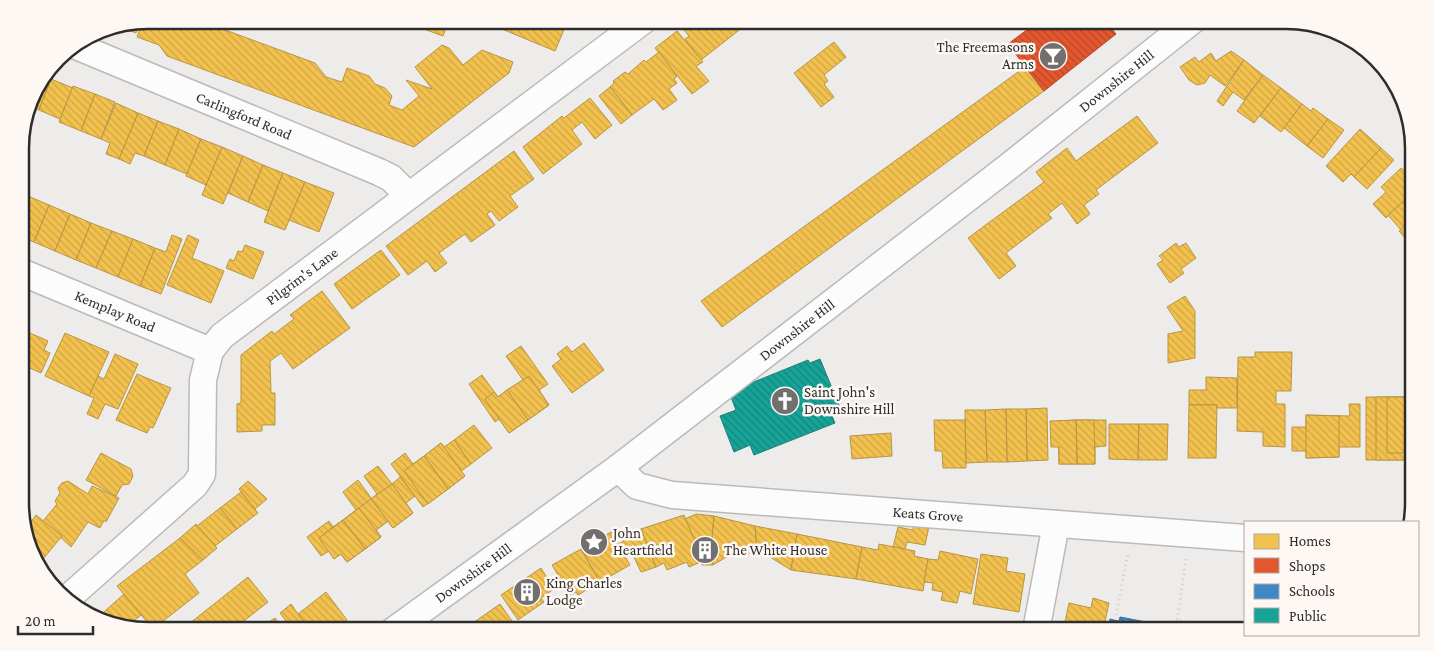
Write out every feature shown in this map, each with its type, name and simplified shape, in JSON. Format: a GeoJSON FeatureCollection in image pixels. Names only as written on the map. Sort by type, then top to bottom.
{"type":"FeatureCollection","features":[{"type":"Feature","properties":{"kind":"street","name":"Pilgrim's Lane"},"geometry":{"type":"LineString","coordinates":[[72,595],[196,485],[202,474],[202,380],[210,351],[222,336],[632,29]]}},
{"type":"Feature","properties":{"kind":"street","name":"Downshire Hill"},"geometry":{"type":"LineString","coordinates":[[405,622],[618,468],[1008,167],[1182,29]]}},
{"type":"Feature","properties":{"kind":"street","name":"Carlingford Road"},"geometry":{"type":"LineString","coordinates":[[82,48],[379,172],[391,178],[408,195]]}},
{"type":"Feature","properties":{"kind":"street","name":"Kemplay Road"},"geometry":{"type":"LineString","coordinates":[[29,275],[210,351]]}},
{"type":"Feature","properties":{"kind":"street","name":"Keats Grove"},"geometry":{"type":"LineString","coordinates":[[618,468],[637,486],[672,495],[1244,538]]}},
{"type":"Feature","properties":{"kind":"street"},"geometry":{"type":"LineString","coordinates":[[1038,622],[1056,524]]}},
{"type":"Feature","properties":{"kind":"path"},"geometry":{"type":"LineString","coordinates":[[1114,620],[1133,529]]}},
{"type":"Feature","properties":{"kind":"path"},"geometry":{"type":"LineString","coordinates":[[1185,534],[1186,569],[1177,620],[1186,622]]}},
{"type":"Feature","properties":{"kind":"building: Homes"},"geometry":{"type":"Polygon","coordinates":[[[140,29],[222,29],[315,63],[326,77],[342,82],[347,68],[369,76],[375,84],[385,88],[392,96],[389,105],[402,110],[419,96],[406,80],[432,89],[415,67],[442,45],[449,48],[463,65],[482,50],[513,62],[509,73],[414,147],[167,56],[159,45],[137,37],[140,29]]]}},
{"type":"Feature","properties":{"kind":"building: Homes"},"geometry":{"type":"Polygon","coordinates":[[[424,29],[446,29],[443,36],[424,29]]]}},
{"type":"Feature","properties":{"kind":"building: Homes"},"geometry":{"type":"Polygon","coordinates":[[[502,29],[564,29],[555,51],[502,29]]]}},
{"type":"Feature","properties":{"kind":"building: Homes"},"geometry":{"type":"Polygon","coordinates":[[[741,29],[701,60],[685,39],[689,36],[684,30],[741,29]]]}},
{"type":"Feature","properties":{"kind":"building: Homes"},"geometry":{"type":"Polygon","coordinates":[[[677,31],[703,62],[696,66],[709,81],[692,94],[655,48],[677,31]]]}},
{"type":"Feature","properties":{"kind":"building: Homes"},"geometry":{"type":"Polygon","coordinates":[[[834,42],[846,57],[824,75],[828,81],[824,84],[834,97],[821,107],[794,73],[834,42]]]}},
{"type":"Feature","properties":{"kind":"building: Homes"},"geometry":{"type":"Polygon","coordinates":[[[1231,51],[1244,60],[1225,86],[1210,75],[1205,83],[1197,85],[1189,80],[1180,67],[1195,57],[1199,62],[1211,53],[1216,61],[1231,51]]]}},
{"type":"Feature","properties":{"kind":"building: Homes"},"geometry":{"type":"Polygon","coordinates":[[[659,52],[677,76],[674,79],[677,83],[669,89],[677,100],[663,110],[654,99],[632,115],[610,87],[614,83],[613,81],[625,72],[628,74],[644,60],[646,62],[659,52]]]}},
{"type":"Feature","properties":{"kind":"building: Homes"},"geometry":{"type":"Polygon","coordinates":[[[1244,60],[1263,75],[1244,100],[1233,92],[1223,106],[1217,101],[1244,60]]]}},
{"type":"Feature","properties":{"kind":"building: Homes"},"geometry":{"type":"Polygon","coordinates":[[[1025,67],[1044,91],[722,327],[701,301],[1025,67]]]}},
{"type":"Feature","properties":{"kind":"building: Homes"},"geometry":{"type":"Polygon","coordinates":[[[1263,75],[1281,88],[1254,123],[1237,111],[1263,75]]]}},
{"type":"Feature","properties":{"kind":"building: Homes"},"geometry":{"type":"Polygon","coordinates":[[[51,79],[51,79],[39,110],[36,109],[38,102],[51,79]]]}},
{"type":"Feature","properties":{"kind":"building: Homes"},"geometry":{"type":"Polygon","coordinates":[[[51,79],[73,88],[60,119],[39,110],[51,79]]]}},
{"type":"Feature","properties":{"kind":"building: Homes"},"geometry":{"type":"Polygon","coordinates":[[[73,86],[95,94],[81,131],[59,122],[73,86]]]}},
{"type":"Feature","properties":{"kind":"building: Homes"},"geometry":{"type":"Polygon","coordinates":[[[610,87],[632,115],[621,124],[599,96],[610,87]]]}},
{"type":"Feature","properties":{"kind":"building: Homes"},"geometry":{"type":"Polygon","coordinates":[[[1281,88],[1302,104],[1281,132],[1260,116],[1281,88]]]}},
{"type":"Feature","properties":{"kind":"building: Homes"},"geometry":{"type":"Polygon","coordinates":[[[95,94],[115,102],[101,139],[81,131],[95,94]]]}},
{"type":"Feature","properties":{"kind":"building: Homes"},"geometry":{"type":"Polygon","coordinates":[[[590,98],[612,125],[595,139],[582,122],[572,130],[582,144],[543,174],[523,147],[562,116],[564,118],[590,98]]]}},
{"type":"Feature","properties":{"kind":"building: Homes"},"geometry":{"type":"Polygon","coordinates":[[[116,103],[138,113],[119,159],[106,154],[110,143],[101,139],[116,103]]]}},
{"type":"Feature","properties":{"kind":"building: Homes"},"geometry":{"type":"Polygon","coordinates":[[[1302,104],[1311,111],[1313,108],[1328,119],[1307,146],[1284,128],[1302,104]]]}},
{"type":"Feature","properties":{"kind":"building: Homes"},"geometry":{"type":"Polygon","coordinates":[[[138,113],[158,121],[144,156],[135,153],[130,164],[119,159],[138,113]]]}},
{"type":"Feature","properties":{"kind":"building: Homes"},"geometry":{"type":"Polygon","coordinates":[[[1137,116],[1158,143],[1096,190],[1099,194],[1084,205],[1090,214],[1077,224],[1062,203],[1048,214],[1052,218],[1006,253],[1016,266],[999,279],[968,238],[1044,182],[1036,172],[1067,148],[1076,161],[1137,116]]]}},
{"type":"Feature","properties":{"kind":"building: Homes"},"geometry":{"type":"Polygon","coordinates":[[[1328,119],[1344,130],[1323,158],[1307,146],[1328,119]]]}},
{"type":"Feature","properties":{"kind":"building: Homes"},"geometry":{"type":"Polygon","coordinates":[[[158,121],[179,129],[165,165],[144,156],[158,121]]]}},
{"type":"Feature","properties":{"kind":"building: Homes"},"geometry":{"type":"Polygon","coordinates":[[[179,129],[201,139],[187,174],[165,165],[179,129]]]}},
{"type":"Feature","properties":{"kind":"building: Homes"},"geometry":{"type":"Polygon","coordinates":[[[1360,129],[1381,148],[1354,177],[1351,174],[1343,182],[1326,166],[1360,129]]]}},
{"type":"Feature","properties":{"kind":"building: Homes"},"geometry":{"type":"Polygon","coordinates":[[[201,139],[222,147],[206,185],[186,176],[201,139]]]}},
{"type":"Feature","properties":{"kind":"building: Homes"},"geometry":{"type":"Polygon","coordinates":[[[222,147],[243,156],[223,204],[202,195],[222,147]]]}},
{"type":"Feature","properties":{"kind":"building: Homes"},"geometry":{"type":"Polygon","coordinates":[[[1381,148],[1394,160],[1367,189],[1354,177],[1381,148]]]}},
{"type":"Feature","properties":{"kind":"building: Homes"},"geometry":{"type":"Polygon","coordinates":[[[514,151],[534,179],[510,196],[518,207],[499,221],[491,211],[487,214],[495,225],[471,242],[465,234],[439,253],[447,263],[435,272],[427,261],[408,275],[386,246],[514,151]]]}},
{"type":"Feature","properties":{"kind":"building: Homes"},"geometry":{"type":"Polygon","coordinates":[[[243,156],[263,165],[248,202],[228,193],[243,156]]]}},
{"type":"Feature","properties":{"kind":"building: Homes"},"geometry":{"type":"Polygon","coordinates":[[[263,165],[283,173],[268,211],[248,202],[263,165]]]}},
{"type":"Feature","properties":{"kind":"building: Homes"},"geometry":{"type":"Polygon","coordinates":[[[1401,168],[1405,171],[1405,200],[1386,218],[1373,204],[1386,192],[1381,187],[1401,168]]]}},
{"type":"Feature","properties":{"kind":"building: Homes"},"geometry":{"type":"Polygon","coordinates":[[[283,173],[305,182],[285,230],[264,222],[283,173]]]}},
{"type":"Feature","properties":{"kind":"building: Homes"},"geometry":{"type":"Polygon","coordinates":[[[305,182],[334,193],[319,232],[289,220],[305,182]]]}},
{"type":"Feature","properties":{"kind":"building: Homes"},"geometry":{"type":"Polygon","coordinates":[[[29,196],[49,205],[34,242],[29,240],[29,196]]]}},
{"type":"Feature","properties":{"kind":"building: Homes"},"geometry":{"type":"Polygon","coordinates":[[[1405,200],[1405,226],[1401,230],[1388,215],[1405,200]]]}},
{"type":"Feature","properties":{"kind":"building: Homes"},"geometry":{"type":"Polygon","coordinates":[[[49,205],[70,214],[55,251],[34,242],[49,205]]]}},
{"type":"Feature","properties":{"kind":"building: Homes"},"geometry":{"type":"Polygon","coordinates":[[[70,214],[91,223],[76,260],[55,251],[70,214]]]}},
{"type":"Feature","properties":{"kind":"building: Homes"},"geometry":{"type":"Polygon","coordinates":[[[91,223],[112,231],[96,268],[76,260],[91,223]]]}},
{"type":"Feature","properties":{"kind":"building: Homes"},"geometry":{"type":"Polygon","coordinates":[[[1405,226],[1405,238],[1399,231],[1405,226]]]}},
{"type":"Feature","properties":{"kind":"building: Homes"},"geometry":{"type":"Polygon","coordinates":[[[112,231],[133,239],[118,277],[96,268],[112,231]]]}},
{"type":"Feature","properties":{"kind":"building: Homes"},"geometry":{"type":"Polygon","coordinates":[[[172,235],[182,239],[161,294],[140,286],[155,248],[166,252],[172,235]]]}},
{"type":"Feature","properties":{"kind":"building: Homes"},"geometry":{"type":"Polygon","coordinates":[[[188,235],[199,240],[192,258],[224,271],[211,303],[167,285],[188,235]]]}},
{"type":"Feature","properties":{"kind":"building: Homes"},"geometry":{"type":"Polygon","coordinates":[[[133,239],[155,248],[140,286],[118,277],[133,239]]]}},
{"type":"Feature","properties":{"kind":"building: Homes"},"geometry":{"type":"Polygon","coordinates":[[[1176,243],[1179,247],[1186,243],[1196,258],[1181,269],[1184,273],[1170,283],[1157,264],[1163,260],[1159,256],[1176,243]]]}},
{"type":"Feature","properties":{"kind":"building: Homes"},"geometry":{"type":"Polygon","coordinates":[[[245,245],[264,252],[253,279],[226,268],[230,259],[234,261],[238,251],[242,252],[245,245]]]}},
{"type":"Feature","properties":{"kind":"building: Homes"},"geometry":{"type":"Polygon","coordinates":[[[381,250],[400,275],[352,309],[334,284],[381,250]]]}},
{"type":"Feature","properties":{"kind":"building: Homes"},"geometry":{"type":"Polygon","coordinates":[[[322,291],[350,328],[293,369],[281,353],[270,361],[271,393],[275,393],[275,425],[262,425],[262,431],[237,432],[237,404],[241,403],[241,355],[272,331],[274,334],[294,319],[290,315],[322,291]]]}},
{"type":"Feature","properties":{"kind":"building: Homes"},"geometry":{"type":"Polygon","coordinates":[[[1185,296],[1195,311],[1195,358],[1168,363],[1168,334],[1183,331],[1167,307],[1185,296]]]}},
{"type":"Feature","properties":{"kind":"building: Homes"},"geometry":{"type":"Polygon","coordinates":[[[29,333],[48,341],[44,350],[50,353],[41,373],[29,368],[29,333]]]}},
{"type":"Feature","properties":{"kind":"building: Homes"},"geometry":{"type":"Polygon","coordinates":[[[65,333],[109,352],[89,396],[45,376],[65,333]]]}},
{"type":"Feature","properties":{"kind":"building: Homes"},"geometry":{"type":"Polygon","coordinates":[[[584,343],[604,370],[572,393],[552,366],[561,359],[557,354],[567,346],[572,352],[584,343]]]}},
{"type":"Feature","properties":{"kind":"building: Homes"},"geometry":{"type":"Polygon","coordinates":[[[521,346],[548,384],[539,390],[549,405],[528,420],[507,390],[523,380],[506,356],[521,346]]]}},
{"type":"Feature","properties":{"kind":"building: Homes"},"geometry":{"type":"Polygon","coordinates":[[[1255,352],[1292,352],[1291,391],[1276,391],[1276,404],[1285,404],[1285,447],[1263,446],[1263,432],[1237,431],[1238,357],[1255,357],[1255,352]]]}},
{"type":"Feature","properties":{"kind":"building: Homes"},"geometry":{"type":"Polygon","coordinates":[[[115,354],[138,364],[118,409],[105,404],[98,419],[87,414],[94,398],[89,396],[98,376],[104,379],[115,354]]]}},
{"type":"Feature","properties":{"kind":"building: Homes"},"geometry":{"type":"Polygon","coordinates":[[[137,374],[171,388],[153,428],[150,427],[147,433],[116,420],[137,374]]]}},
{"type":"Feature","properties":{"kind":"building: Homes"},"geometry":{"type":"Polygon","coordinates":[[[482,375],[498,397],[507,390],[528,420],[509,433],[499,419],[495,422],[469,384],[482,375]]]}},
{"type":"Feature","properties":{"kind":"building: Homes"},"geometry":{"type":"Polygon","coordinates":[[[529,376],[549,405],[528,420],[507,390],[529,376]]]}},
{"type":"Feature","properties":{"kind":"building: Homes"},"geometry":{"type":"Polygon","coordinates":[[[1206,377],[1237,378],[1237,408],[1217,408],[1217,405],[1189,405],[1189,390],[1206,390],[1206,377]]]}},
{"type":"Feature","properties":{"kind":"building: Homes"},"geometry":{"type":"Polygon","coordinates":[[[507,390],[528,420],[509,433],[485,399],[494,392],[498,397],[507,390]]]}},
{"type":"Feature","properties":{"kind":"building: Homes"},"geometry":{"type":"Polygon","coordinates":[[[1366,397],[1405,397],[1405,460],[1366,460],[1366,397]]]}},
{"type":"Feature","properties":{"kind":"building: Homes"},"geometry":{"type":"Polygon","coordinates":[[[1376,397],[1405,397],[1405,460],[1376,460],[1376,397]]]}},
{"type":"Feature","properties":{"kind":"building: Homes"},"geometry":{"type":"Polygon","coordinates":[[[1387,397],[1405,397],[1405,453],[1387,453],[1387,397]]]}},
{"type":"Feature","properties":{"kind":"building: Homes"},"geometry":{"type":"Polygon","coordinates":[[[1349,404],[1360,404],[1360,447],[1339,447],[1339,457],[1306,458],[1306,451],[1292,451],[1292,427],[1306,427],[1306,415],[1350,416],[1349,404]]]}},
{"type":"Feature","properties":{"kind":"building: Homes"},"geometry":{"type":"Polygon","coordinates":[[[1189,405],[1217,405],[1216,458],[1188,458],[1189,405]]]}},
{"type":"Feature","properties":{"kind":"building: Homes"},"geometry":{"type":"Polygon","coordinates":[[[1047,408],[1048,460],[1027,461],[1026,409],[1047,408]]]}},
{"type":"Feature","properties":{"kind":"building: Homes"},"geometry":{"type":"Polygon","coordinates":[[[1006,409],[1026,409],[1027,461],[1007,462],[1006,409]]]}},
{"type":"Feature","properties":{"kind":"building: Homes"},"geometry":{"type":"Polygon","coordinates":[[[1006,409],[1007,462],[987,462],[985,410],[1006,409]]]}},
{"type":"Feature","properties":{"kind":"building: Homes"},"geometry":{"type":"Polygon","coordinates":[[[965,410],[985,410],[987,462],[966,463],[965,410]]]}},
{"type":"Feature","properties":{"kind":"building: Homes"},"geometry":{"type":"Polygon","coordinates":[[[1306,415],[1339,416],[1339,457],[1306,458],[1306,415]]]}},
{"type":"Feature","properties":{"kind":"building: Homes"},"geometry":{"type":"Polygon","coordinates":[[[934,420],[965,420],[966,468],[943,468],[942,451],[935,451],[934,420]]]}},
{"type":"Feature","properties":{"kind":"building: Homes"},"geometry":{"type":"Polygon","coordinates":[[[1076,420],[1106,420],[1106,446],[1095,447],[1095,464],[1077,464],[1076,420]]]}},
{"type":"Feature","properties":{"kind":"building: Homes"},"geometry":{"type":"Polygon","coordinates":[[[1076,420],[1094,420],[1095,464],[1077,464],[1076,420]]]}},
{"type":"Feature","properties":{"kind":"building: Homes"},"geometry":{"type":"Polygon","coordinates":[[[1076,420],[1077,464],[1059,464],[1058,421],[1076,420]]]}},
{"type":"Feature","properties":{"kind":"building: Homes"},"geometry":{"type":"Polygon","coordinates":[[[1076,420],[1077,464],[1059,464],[1059,447],[1051,447],[1050,421],[1076,420]]]}},
{"type":"Feature","properties":{"kind":"building: Homes"},"geometry":{"type":"Polygon","coordinates":[[[1109,424],[1139,424],[1138,460],[1109,459],[1109,424]]]}},
{"type":"Feature","properties":{"kind":"building: Homes"},"geometry":{"type":"Polygon","coordinates":[[[1139,424],[1168,424],[1167,460],[1138,460],[1139,424]]]}},
{"type":"Feature","properties":{"kind":"building: Homes"},"geometry":{"type":"Polygon","coordinates":[[[474,425],[492,448],[471,464],[454,440],[474,425]]]}},
{"type":"Feature","properties":{"kind":"building: Homes"},"geometry":{"type":"Polygon","coordinates":[[[891,433],[892,456],[852,459],[850,436],[891,433]]]}},
{"type":"Feature","properties":{"kind":"building: Homes"},"geometry":{"type":"Polygon","coordinates":[[[454,440],[471,464],[461,471],[465,476],[448,489],[424,456],[441,443],[444,447],[454,440]]]}},
{"type":"Feature","properties":{"kind":"building: Homes"},"geometry":{"type":"Polygon","coordinates":[[[441,443],[465,476],[448,489],[424,456],[441,443]]]}},
{"type":"Feature","properties":{"kind":"building: Homes"},"geometry":{"type":"Polygon","coordinates":[[[101,453],[131,469],[133,476],[129,484],[122,485],[116,496],[86,480],[101,453]]]}},
{"type":"Feature","properties":{"kind":"building: Homes"},"geometry":{"type":"Polygon","coordinates":[[[405,453],[413,464],[424,456],[448,489],[423,507],[391,464],[405,453]]]}},
{"type":"Feature","properties":{"kind":"building: Homes"},"geometry":{"type":"Polygon","coordinates":[[[424,456],[448,489],[428,504],[404,471],[424,456]]]}},
{"type":"Feature","properties":{"kind":"building: Homes"},"geometry":{"type":"Polygon","coordinates":[[[378,466],[392,484],[400,477],[415,496],[406,503],[413,513],[393,528],[371,499],[377,494],[364,476],[378,466]]]}},
{"type":"Feature","properties":{"kind":"building: Homes"},"geometry":{"type":"Polygon","coordinates":[[[358,480],[388,521],[376,530],[381,537],[365,549],[343,520],[356,510],[343,492],[358,480]]]}},
{"type":"Feature","properties":{"kind":"building: Homes"},"geometry":{"type":"Polygon","coordinates":[[[68,481],[88,494],[92,486],[119,498],[106,522],[104,520],[100,528],[88,522],[71,547],[43,521],[57,504],[55,501],[60,493],[58,488],[62,483],[68,481]]]}},
{"type":"Feature","properties":{"kind":"building: Homes"},"geometry":{"type":"Polygon","coordinates":[[[248,481],[267,499],[255,509],[239,489],[248,481]]]}},
{"type":"Feature","properties":{"kind":"building: Homes"},"geometry":{"type":"Polygon","coordinates":[[[392,484],[413,513],[393,528],[371,499],[392,484]]]}},
{"type":"Feature","properties":{"kind":"building: Homes"},"geometry":{"type":"Polygon","coordinates":[[[241,492],[258,513],[237,529],[220,508],[241,492]]]}},
{"type":"Feature","properties":{"kind":"building: Homes"},"geometry":{"type":"Polygon","coordinates":[[[371,499],[388,521],[376,530],[381,537],[365,549],[343,520],[371,499]]]}},
{"type":"Feature","properties":{"kind":"building: Homes"},"geometry":{"type":"Polygon","coordinates":[[[220,508],[237,529],[215,546],[197,526],[220,508]]]}},
{"type":"Feature","properties":{"kind":"building: Homes"},"geometry":{"type":"Polygon","coordinates":[[[359,508],[381,537],[365,549],[343,520],[359,508]]]}},
{"type":"Feature","properties":{"kind":"building: Homes","name":"The White House"},"geometry":{"type":"Polygon","coordinates":[[[696,514],[714,516],[712,538],[713,565],[702,565],[685,519],[696,514]]]}},
{"type":"Feature","properties":{"kind":"building: Homes"},"geometry":{"type":"Polygon","coordinates":[[[36,515],[62,536],[43,559],[38,549],[31,522],[36,515]]]}},
{"type":"Feature","properties":{"kind":"building: Homes"},"geometry":{"type":"Polygon","coordinates":[[[684,515],[703,561],[689,567],[687,562],[667,570],[664,563],[656,567],[641,529],[684,515]]]}},
{"type":"Feature","properties":{"kind":"building: Homes"},"geometry":{"type":"Polygon","coordinates":[[[714,516],[755,526],[757,549],[748,550],[749,554],[738,555],[738,550],[713,565],[712,538],[714,516]]]}},
{"type":"Feature","properties":{"kind":"building: Homes"},"geometry":{"type":"Polygon","coordinates":[[[915,519],[930,522],[925,545],[907,542],[905,549],[893,547],[898,527],[913,530],[915,519]]]}},
{"type":"Feature","properties":{"kind":"building: Homes"},"geometry":{"type":"Polygon","coordinates":[[[343,520],[365,549],[347,562],[341,554],[334,559],[329,551],[321,556],[307,537],[329,521],[333,527],[343,520]]]}},
{"type":"Feature","properties":{"kind":"building: Homes"},"geometry":{"type":"Polygon","coordinates":[[[343,520],[365,549],[347,562],[325,533],[343,520]]]}},
{"type":"Feature","properties":{"kind":"building: Homes"},"geometry":{"type":"Polygon","coordinates":[[[343,520],[365,549],[347,562],[341,554],[334,559],[319,538],[343,520]]]}},
{"type":"Feature","properties":{"kind":"building: Homes"},"geometry":{"type":"Polygon","coordinates":[[[196,524],[217,548],[203,560],[180,538],[196,524]]]}},
{"type":"Feature","properties":{"kind":"building: Homes"},"geometry":{"type":"Polygon","coordinates":[[[755,526],[797,534],[791,570],[757,549],[755,526]]]}},
{"type":"Feature","properties":{"kind":"building: Homes"},"geometry":{"type":"Polygon","coordinates":[[[641,529],[656,567],[641,572],[633,555],[626,557],[618,544],[624,541],[624,538],[641,529]]]}},
{"type":"Feature","properties":{"kind":"building: Homes"},"geometry":{"type":"Polygon","coordinates":[[[611,532],[630,565],[600,582],[581,549],[611,532]]]}},
{"type":"Feature","properties":{"kind":"building: Homes"},"geometry":{"type":"Polygon","coordinates":[[[797,534],[862,547],[856,579],[791,570],[797,534]]]}},
{"type":"Feature","properties":{"kind":"building: Homes"},"geometry":{"type":"Polygon","coordinates":[[[180,538],[203,560],[185,574],[199,593],[162,622],[147,622],[117,586],[180,538]]]}},
{"type":"Feature","properties":{"kind":"building: Homes"},"geometry":{"type":"Polygon","coordinates":[[[879,544],[915,551],[914,556],[928,559],[923,591],[856,579],[862,547],[878,550],[879,544]]]}},
{"type":"Feature","properties":{"kind":"building: Homes"},"geometry":{"type":"Polygon","coordinates":[[[581,549],[600,582],[578,595],[576,592],[570,595],[552,565],[581,549]]]}},
{"type":"Feature","properties":{"kind":"building: Homes"},"geometry":{"type":"Polygon","coordinates":[[[940,551],[978,559],[971,594],[960,591],[957,603],[941,600],[943,592],[932,590],[933,583],[924,582],[928,559],[938,560],[940,551]]]}},
{"type":"Feature","properties":{"kind":"building: Homes"},"geometry":{"type":"Polygon","coordinates":[[[981,554],[1008,558],[1006,571],[1025,574],[1019,612],[973,604],[981,554]]]}},
{"type":"Feature","properties":{"kind":"building: Homes","name":"King Charles Lodge"},"geometry":{"type":"Polygon","coordinates":[[[541,568],[554,589],[541,598],[544,602],[518,620],[501,595],[541,568]]]}},
{"type":"Feature","properties":{"kind":"building: Homes"},"geometry":{"type":"Polygon","coordinates":[[[248,577],[268,602],[242,622],[191,622],[248,577]]]}},
{"type":"Feature","properties":{"kind":"building: Homes"},"geometry":{"type":"Polygon","coordinates":[[[326,592],[347,620],[344,622],[304,622],[298,614],[326,592]]]}},
{"type":"Feature","properties":{"kind":"building: Homes"},"geometry":{"type":"Polygon","coordinates":[[[124,594],[141,615],[134,621],[103,613],[124,594]]]}},
{"type":"Feature","properties":{"kind":"building: Homes"},"geometry":{"type":"Polygon","coordinates":[[[1093,598],[1109,603],[1105,622],[1065,622],[1069,603],[1091,608],[1093,598]]]}},
{"type":"Feature","properties":{"kind":"building: Homes"},"geometry":{"type":"Polygon","coordinates":[[[291,604],[304,622],[284,622],[286,621],[280,613],[291,604]]]}},
{"type":"Feature","properties":{"kind":"building: Homes"},"geometry":{"type":"Polygon","coordinates":[[[500,604],[513,622],[474,622],[500,604]]]}},
{"type":"Feature","properties":{"kind":"building: Homes"},"geometry":{"type":"Polygon","coordinates":[[[275,618],[278,622],[269,622],[275,618]]]}},
{"type":"Feature","properties":{"kind":"building: Shops","name":"The Freemasons Arms"},"geometry":{"type":"Polygon","coordinates":[[[1028,29],[1112,29],[1116,34],[1044,91],[1008,44],[1028,29]]]}},
{"type":"Feature","properties":{"kind":"building: Schools"},"geometry":{"type":"Polygon","coordinates":[[[1120,617],[1146,622],[1110,622],[1110,619],[1119,621],[1120,617]]]}},
{"type":"Feature","properties":{"kind":"building: Public","name":"Saint John's Downshire Hill"},"geometry":{"type":"Polygon","coordinates":[[[820,359],[842,412],[832,416],[835,423],[754,455],[750,445],[734,452],[720,416],[736,410],[729,392],[808,360],[810,363],[820,359]]]}},
{"type":"Feature","properties":{"kind":"place","name":"The Freemasons Arms"},"geometry":{"type":"Point","coordinates":[1053,56]}},
{"type":"Feature","properties":{"kind":"place","name":"Saint John's Downshire Hill"},"geometry":{"type":"Point","coordinates":[785,401]}},
{"type":"Feature","properties":{"kind":"place","name":"John Heartfield"},"geometry":{"type":"Point","coordinates":[594,542]}},
{"type":"Feature","properties":{"kind":"place","name":"The White House"},"geometry":{"type":"Point","coordinates":[705,550]}},
{"type":"Feature","properties":{"kind":"place","name":"King Charles Lodge"},"geometry":{"type":"Point","coordinates":[527,592]}}]}
